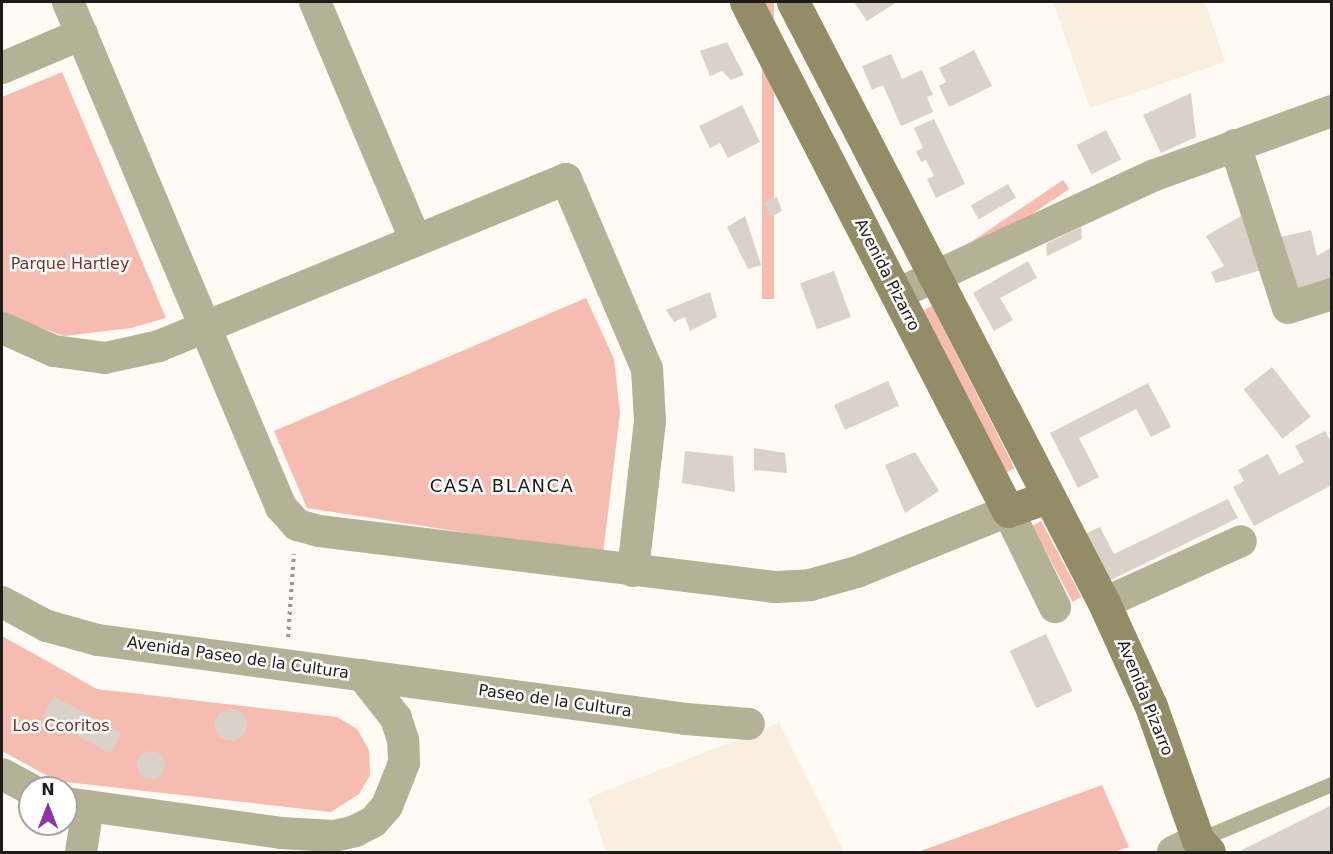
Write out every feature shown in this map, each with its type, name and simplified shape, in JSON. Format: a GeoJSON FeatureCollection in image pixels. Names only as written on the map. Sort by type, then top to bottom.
{"type":"FeatureCollection","features":[{"type":"Feature","properties":{"kind":"main road","name":"Avenida Pizarro"},"geometry":{"type":"LineString","coordinates":[[746,2],[1008,511]]}},
{"type":"Feature","properties":{"kind":"main road","name":"Avenida Pizarro"},"geometry":{"type":"LineString","coordinates":[[793,2],[1047,497],[1104,603],[1151,706],[1193,849]]}},
{"type":"Feature","properties":{"kind":"main road"},"geometry":{"type":"LineString","coordinates":[[1008,511],[1047,497]]}},
{"type":"Feature","properties":{"kind":"street"},"geometry":{"type":"LineString","coordinates":[[68,2],[281,507],[297,525],[319,531],[776,587],[810,585],[857,572],[1008,511],[1056,607]]}},
{"type":"Feature","properties":{"kind":"street"},"geometry":{"type":"LineString","coordinates":[[315,2],[415,239]]}},
{"type":"Feature","properties":{"kind":"street"},"geometry":{"type":"LineString","coordinates":[[2,68],[82,34]]}},
{"type":"Feature","properties":{"kind":"street"},"geometry":{"type":"LineString","coordinates":[[897,294],[1155,175],[1332,111]]}},
{"type":"Feature","properties":{"kind":"street"},"geometry":{"type":"LineString","coordinates":[[1235,145],[1288,308],[1332,294]]}},
{"type":"Feature","properties":{"kind":"street"},"geometry":{"type":"LineString","coordinates":[[2,328],[54,351],[105,358],[159,346],[206,330],[415,239],[566,179],[647,369],[650,422],[633,571]]}},
{"type":"Feature","properties":{"kind":"street"},"geometry":{"type":"LineString","coordinates":[[1104,603],[1241,541]]}},
{"type":"Feature","properties":{"kind":"street","name":"Avenida Paseo de la Cultura"},"geometry":{"type":"LineString","coordinates":[[2,602],[47,626],[88,638],[362,675],[400,730],[404,763],[397,787],[373,822],[355,831],[334,836],[277,843],[78,805]]}},
{"type":"Feature","properties":{"kind":"street","name":"Paseo de la Cultura"},"geometry":{"type":"LineString","coordinates":[[362,675],[686,719],[749,724]]}},
{"type":"Feature","properties":{"kind":"street"},"geometry":{"type":"LineString","coordinates":[[2,774],[18,783]]}},
{"type":"Feature","properties":{"kind":"street"},"geometry":{"type":"LineString","coordinates":[[78,817],[81,852]]}},
{"type":"Feature","properties":{"kind":"lane"},"geometry":{"type":"LineString","coordinates":[[1193,849],[1332,784]]}},
{"type":"Feature","properties":{"kind":"path"},"geometry":{"type":"LineString","coordinates":[[286,664],[297,525]]}},
{"type":"Feature","properties":{"kind":"shaded area"},"geometry":{"type":"Polygon","coordinates":[[[1053,2],[1205,2],[1225,62],[1090,108],[1053,2]]]}},
{"type":"Feature","properties":{"kind":"shaded area"},"geometry":{"type":"Polygon","coordinates":[[[779,723],[844,852],[606,852],[588,798],[779,723]]]}},
{"type":"Feature","properties":{"kind":"green space"},"geometry":{"type":"Polygon","coordinates":[[[762,2],[774,2],[774,299],[762,299],[762,2]]]}},
{"type":"Feature","properties":{"kind":"green space","name":"Parque Hartley"},"geometry":{"type":"Polygon","coordinates":[[[62,72],[166,318],[131,328],[64,336],[2,314],[2,97],[62,72]]]}},
{"type":"Feature","properties":{"kind":"green space"},"geometry":{"type":"Polygon","coordinates":[[[1063,180],[1069,189],[950,270],[944,261],[1063,180]]]}},
{"type":"Feature","properties":{"kind":"green space"},"geometry":{"type":"Polygon","coordinates":[[[586,298],[614,359],[620,413],[603,554],[307,508],[274,431],[586,298]]]}},
{"type":"Feature","properties":{"kind":"green space"},"geometry":{"type":"Polygon","coordinates":[[[932,306],[1015,468],[1006,473],[923,311],[932,306]]]}},
{"type":"Feature","properties":{"kind":"green space"},"geometry":{"type":"Polygon","coordinates":[[[1041,521],[1081,597],[1073,602],[1032,526],[1041,521]]]}},
{"type":"Feature","properties":{"kind":"green space","name":"Los Ccoritos"},"geometry":{"type":"Polygon","coordinates":[[[2,636],[97,689],[337,717],[357,729],[369,750],[370,775],[359,794],[331,812],[78,783],[78,776],[48,776],[2,751],[2,636]]]}},
{"type":"Feature","properties":{"kind":"green space"},"geometry":{"type":"Polygon","coordinates":[[[1102,785],[1129,847],[1114,852],[918,852],[1102,785]]]}},
{"type":"Feature","properties":{"kind":"building"},"geometry":{"type":"Polygon","coordinates":[[[854,2],[897,2],[867,21],[854,2]]]}},
{"type":"Feature","properties":{"kind":"building"},"geometry":{"type":"Polygon","coordinates":[[[727,42],[744,75],[731,80],[722,71],[710,76],[700,51],[727,42]]]}},
{"type":"Feature","properties":{"kind":"building"},"geometry":{"type":"Polygon","coordinates":[[[974,50],[992,86],[949,107],[939,86],[946,82],[939,68],[974,50]]]}},
{"type":"Feature","properties":{"kind":"building"},"geometry":{"type":"Polygon","coordinates":[[[891,54],[902,79],[922,70],[933,95],[927,97],[933,112],[901,126],[883,85],[872,90],[862,66],[891,54]]]}},
{"type":"Feature","properties":{"kind":"building"},"geometry":{"type":"Polygon","coordinates":[[[1191,93],[1196,137],[1161,153],[1143,115],[1191,93]]]}},
{"type":"Feature","properties":{"kind":"building"},"geometry":{"type":"Polygon","coordinates":[[[742,105],[760,142],[728,158],[720,143],[710,148],[699,126],[742,105]]]}},
{"type":"Feature","properties":{"kind":"building"},"geometry":{"type":"Polygon","coordinates":[[[934,119],[965,184],[936,198],[927,179],[934,176],[926,160],[921,162],[916,151],[923,148],[914,128],[934,119]]]}},
{"type":"Feature","properties":{"kind":"building"},"geometry":{"type":"Polygon","coordinates":[[[1106,130],[1121,159],[1092,174],[1077,145],[1106,130]]]}},
{"type":"Feature","properties":{"kind":"building"},"geometry":{"type":"Polygon","coordinates":[[[1008,184],[1016,198],[979,219],[971,206],[1008,184]]]}},
{"type":"Feature","properties":{"kind":"building"},"geometry":{"type":"Polygon","coordinates":[[[777,197],[782,211],[771,217],[764,202],[777,197]]]}},
{"type":"Feature","properties":{"kind":"building"},"geometry":{"type":"Polygon","coordinates":[[[745,216],[761,265],[748,269],[727,227],[745,216]]]}},
{"type":"Feature","properties":{"kind":"building"},"geometry":{"type":"Polygon","coordinates":[[[1241,216],[1262,270],[1216,283],[1211,272],[1224,266],[1206,236],[1241,216]]]}},
{"type":"Feature","properties":{"kind":"building"},"geometry":{"type":"Polygon","coordinates":[[[1081,227],[1082,239],[1047,256],[1046,244],[1081,227]]]}},
{"type":"Feature","properties":{"kind":"building"},"geometry":{"type":"Polygon","coordinates":[[[1311,230],[1317,256],[1332,247],[1332,283],[1294,292],[1281,237],[1311,230]]]}},
{"type":"Feature","properties":{"kind":"building"},"geometry":{"type":"Polygon","coordinates":[[[1028,261],[1037,278],[1000,298],[1013,320],[994,331],[973,293],[1028,261]]]}},
{"type":"Feature","properties":{"kind":"building"},"geometry":{"type":"Polygon","coordinates":[[[834,271],[851,317],[817,329],[800,283],[834,271]]]}},
{"type":"Feature","properties":{"kind":"building"},"geometry":{"type":"Polygon","coordinates":[[[710,292],[717,317],[690,331],[685,317],[674,322],[666,310],[710,292]]]}},
{"type":"Feature","properties":{"kind":"building"},"geometry":{"type":"Polygon","coordinates":[[[1272,367],[1311,417],[1282,439],[1244,389],[1272,367]]]}},
{"type":"Feature","properties":{"kind":"building"},"geometry":{"type":"Polygon","coordinates":[[[888,381],[899,406],[845,430],[834,405],[888,381]]]}},
{"type":"Feature","properties":{"kind":"building"},"geometry":{"type":"Polygon","coordinates":[[[1148,383],[1171,427],[1151,437],[1136,409],[1079,438],[1099,477],[1078,488],[1050,433],[1148,383]]]}},
{"type":"Feature","properties":{"kind":"building"},"geometry":{"type":"Polygon","coordinates":[[[1325,431],[1332,444],[1332,485],[1254,526],[1233,487],[1244,481],[1238,470],[1268,454],[1279,475],[1304,462],[1295,446],[1325,431]]]}},
{"type":"Feature","properties":{"kind":"building"},"geometry":{"type":"Polygon","coordinates":[[[754,448],[785,453],[787,473],[754,470],[754,448]]]}},
{"type":"Feature","properties":{"kind":"building"},"geometry":{"type":"Polygon","coordinates":[[[685,451],[733,456],[735,492],[682,483],[685,451]]]}},
{"type":"Feature","properties":{"kind":"building"},"geometry":{"type":"Polygon","coordinates":[[[915,452],[939,491],[905,513],[885,465],[915,452]]]}},
{"type":"Feature","properties":{"kind":"building"},"geometry":{"type":"Polygon","coordinates":[[[1228,499],[1238,518],[1109,581],[1085,534],[1100,527],[1114,554],[1228,499]]]}},
{"type":"Feature","properties":{"kind":"building"},"geometry":{"type":"Polygon","coordinates":[[[1046,634],[1073,691],[1036,708],[1010,651],[1046,634]]]}},
{"type":"Feature","properties":{"kind":"building"},"geometry":{"type":"Polygon","coordinates":[[[54,696],[121,733],[110,753],[43,716],[54,696]]]}},
{"type":"Feature","properties":{"kind":"building"},"geometry":{"type":"Polygon","coordinates":[[[231,709],[242,714],[247,725],[242,736],[231,741],[220,736],[215,725],[220,714],[231,709]]]}},
{"type":"Feature","properties":{"kind":"building"},"geometry":{"type":"Polygon","coordinates":[[[151,751],[161,755],[165,765],[161,775],[151,779],[141,775],[137,765],[141,755],[151,751]]]}},
{"type":"Feature","properties":{"kind":"building"},"geometry":{"type":"Polygon","coordinates":[[[1332,805],[1332,852],[1238,852],[1332,805]]]}},
{"type":"Feature","properties":{"kind":"district","name":"CASA BLANCA"},"geometry":{"type":"Point","coordinates":[502,486]}}]}
